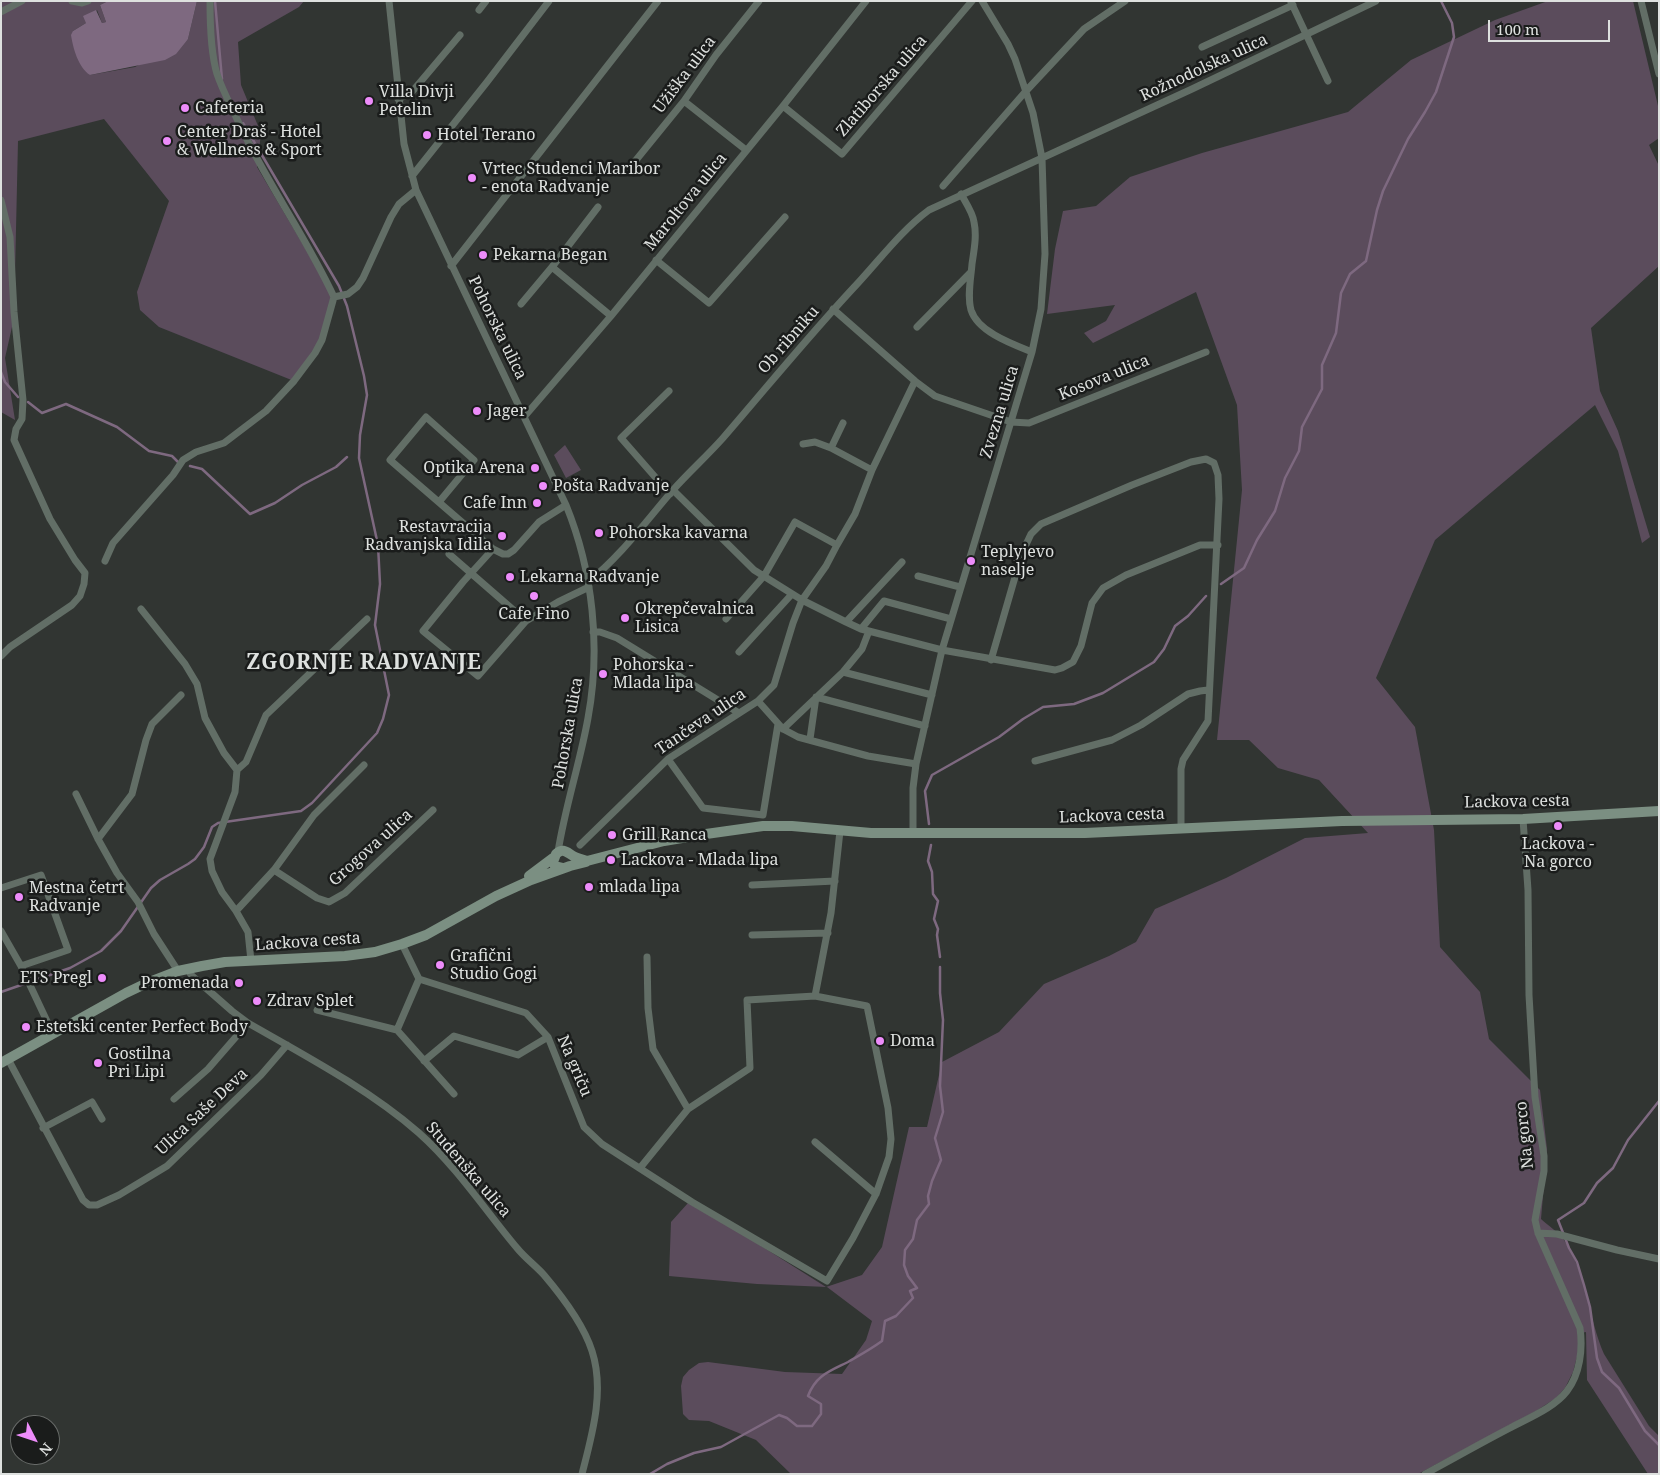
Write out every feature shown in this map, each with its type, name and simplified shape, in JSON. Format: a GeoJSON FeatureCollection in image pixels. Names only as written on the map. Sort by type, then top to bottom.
{"type":"FeatureCollection","features":[{"type":"Feature","properties":{"kind":"street"},"geometry":{"type":"LineString","coordinates":[[1,12],[22,1]]}},
{"type":"Feature","properties":{"kind":"street"},"geometry":{"type":"LineString","coordinates":[[72,1],[82,3],[88,1]]}},
{"type":"Feature","properties":{"kind":"street"},"geometry":{"type":"LineString","coordinates":[[105,560],[113,543],[173,475],[183,460],[196,452],[224,443],[266,411],[294,381],[315,353],[322,340],[336,297],[243,133],[224,92],[216,73],[214,61],[210,1]]}},
{"type":"Feature","properties":{"kind":"street","name":"Pohorska ulica"},"geometry":{"type":"LineString","coordinates":[[389,1],[404,144],[416,190],[566,506],[580,548],[588,584],[593,632],[593,674],[589,710],[560,838],[564,858]]}},
{"type":"Feature","properties":{"kind":"street"},"geometry":{"type":"LineString","coordinates":[[479,10],[486,1]]}},
{"type":"Feature","properties":{"kind":"street"},"geometry":{"type":"LineString","coordinates":[[412,176],[549,1]]}},
{"type":"Feature","properties":{"kind":"street"},"geometry":{"type":"LineString","coordinates":[[451,266],[658,1]]}},
{"type":"Feature","properties":{"kind":"street","name":"Užiška ulica"},"geometry":{"type":"LineString","coordinates":[[632,165],[684,101],[716,55],[759,1]]}},
{"type":"Feature","properties":{"kind":"street","name":"Maroltova ulica"},"geometry":{"type":"LineString","coordinates":[[524,417],[611,316],[783,106],[866,1]]}},
{"type":"Feature","properties":{"kind":"street","name":"Zlatiborska ulica"},"geometry":{"type":"LineString","coordinates":[[783,106],[842,154],[972,1]]}},
{"type":"Feature","properties":{"kind":"street","name":"Zvezna ulica"},"geometry":{"type":"LineString","coordinates":[[913,833],[913,788],[916,764],[942,650],[1032,352],[1041,309],[1045,254],[1042,158],[1033,113],[1026,91],[1008,44],[982,1]]}},
{"type":"Feature","properties":{"kind":"street"},"geometry":{"type":"LineString","coordinates":[[943,186],[1026,91],[1084,29],[1125,1]]}},
{"type":"Feature","properties":{"kind":"street","name":"Rožnodolska ulica"},"geometry":{"type":"LineString","coordinates":[[1042,158],[1192,90],[1376,1]]}},
{"type":"Feature","properties":{"kind":"street"},"geometry":{"type":"LineString","coordinates":[[1640,1],[1659,74]]}},
{"type":"Feature","properties":{"kind":"street"},"geometry":{"type":"LineString","coordinates":[[1202,48],[1292,3],[1328,82]]}},
{"type":"Feature","properties":{"kind":"street"},"geometry":{"type":"LineString","coordinates":[[398,99],[411,93],[460,35]]}},
{"type":"Feature","properties":{"kind":"street"},"geometry":{"type":"LineString","coordinates":[[684,101],[746,150]]}},
{"type":"Feature","properties":{"kind":"street","name":"Ob ribniku"},"geometry":{"type":"LineString","coordinates":[[588,584],[610,563],[672,492],[722,439],[834,309],[914,221],[929,210],[961,194],[990,183],[1042,158]]}},
{"type":"Feature","properties":{"kind":"street"},"geometry":{"type":"LineString","coordinates":[[336,297],[348,294],[357,287],[391,217],[399,204],[416,190]]}},
{"type":"Feature","properties":{"kind":"street"},"geometry":{"type":"LineString","coordinates":[[961,194],[974,220],[975,236],[969,299],[971,310],[976,320],[991,332],[1009,343],[1032,352]]}},
{"type":"Feature","properties":{"kind":"street"},"geometry":{"type":"LineString","coordinates":[[1,200],[10,237],[14,312],[23,400],[22,420],[16,429],[14,440],[50,519],[85,573],[80,596],[72,604],[10,647],[1,656]]}},
{"type":"Feature","properties":{"kind":"street"},"geometry":{"type":"LineString","coordinates":[[521,304],[552,268],[598,207]]}},
{"type":"Feature","properties":{"kind":"street"},"geometry":{"type":"LineString","coordinates":[[656,260],[709,303],[785,217]]}},
{"type":"Feature","properties":{"kind":"street"},"geometry":{"type":"LineString","coordinates":[[552,268],[611,316]]}},
{"type":"Feature","properties":{"kind":"street"},"geometry":{"type":"LineString","coordinates":[[918,327],[971,272]]}},
{"type":"Feature","properties":{"kind":"street"},"geometry":{"type":"LineString","coordinates":[[834,309],[915,381],[935,396],[1011,422]]}},
{"type":"Feature","properties":{"kind":"street","name":"Kosova ulica"},"geometry":{"type":"LineString","coordinates":[[1011,422],[1029,422],[1206,352]]}},
{"type":"Feature","properties":{"kind":"street","name":"Tančeva ulica"},"geometry":{"type":"LineString","coordinates":[[580,844],[668,759],[758,701],[774,685],[792,623],[802,600],[826,566],[855,514],[872,470],[915,381]]}},
{"type":"Feature","properties":{"kind":"street"},"geometry":{"type":"LineString","coordinates":[[669,391],[621,438],[672,492],[754,570],[802,600],[860,629],[942,650],[1055,670],[1072,662],[1081,646],[1092,603],[1103,588],[1126,575],[1200,545],[1218,545]]}},
{"type":"Feature","properties":{"kind":"street"},"geometry":{"type":"LineString","coordinates":[[439,502],[474,460],[426,417],[390,460],[493,549],[502,554],[508,554],[514,550],[539,522],[566,506]]}},
{"type":"Feature","properties":{"kind":"street"},"geometry":{"type":"LineString","coordinates":[[831,448],[843,423]]}},
{"type":"Feature","properties":{"kind":"street"},"geometry":{"type":"LineString","coordinates":[[803,444],[815,442],[831,448],[872,470]]}},
{"type":"Feature","properties":{"kind":"street"},"geometry":{"type":"LineString","coordinates":[[991,660],[1022,552],[1030,534],[1041,524],[1132,484],[1191,462],[1206,459],[1214,463],[1218,475],[1218,545],[1208,690],[1208,721],[1183,760],[1181,769],[1181,828]]}},
{"type":"Feature","properties":{"kind":"street"},"geometry":{"type":"LineString","coordinates":[[726,619],[764,576],[795,522],[837,544]]}},
{"type":"Feature","properties":{"kind":"street"},"geometry":{"type":"LineString","coordinates":[[493,549],[423,631],[478,676],[526,621],[588,584]]}},
{"type":"Feature","properties":{"kind":"street"},"geometry":{"type":"LineString","coordinates":[[449,554],[526,621]]}},
{"type":"Feature","properties":{"kind":"street"},"geometry":{"type":"LineString","coordinates":[[846,622],[902,562]]}},
{"type":"Feature","properties":{"kind":"street"},"geometry":{"type":"LineString","coordinates":[[918,576],[960,587]]}},
{"type":"Feature","properties":{"kind":"street"},"geometry":{"type":"LineString","coordinates":[[739,652],[792,594]]}},
{"type":"Feature","properties":{"kind":"street"},"geometry":{"type":"LineString","coordinates":[[860,629],[884,602],[951,619]]}},
{"type":"Feature","properties":{"kind":"street"},"geometry":{"type":"LineString","coordinates":[[141,609],[185,664],[197,684],[206,718],[224,752],[237,770],[235,792],[211,853],[210,866],[222,892],[248,932],[250,961]]}},
{"type":"Feature","properties":{"kind":"street"},"geometry":{"type":"LineString","coordinates":[[237,770],[246,762],[266,715],[367,619]]}},
{"type":"Feature","properties":{"kind":"street"},"geometry":{"type":"LineString","coordinates":[[668,759],[703,808],[763,815],[780,726],[816,697],[842,672],[862,649],[868,631]]}},
{"type":"Feature","properties":{"kind":"street"},"geometry":{"type":"LineString","coordinates":[[593,632],[600,632],[617,638],[739,713]]}},
{"type":"Feature","properties":{"kind":"street"},"geometry":{"type":"LineString","coordinates":[[842,672],[932,695]]}},
{"type":"Feature","properties":{"kind":"street"},"geometry":{"type":"LineString","coordinates":[[1035,761],[1112,740],[1142,725],[1188,694],[1208,690]]}},
{"type":"Feature","properties":{"kind":"street"},"geometry":{"type":"LineString","coordinates":[[98,839],[132,794],[152,724],[181,695]]}},
{"type":"Feature","properties":{"kind":"street"},"geometry":{"type":"LineString","coordinates":[[816,697],[925,726]]}},
{"type":"Feature","properties":{"kind":"street"},"geometry":{"type":"LineString","coordinates":[[810,739],[816,697]]}},
{"type":"Feature","properties":{"kind":"street"},"geometry":{"type":"LineString","coordinates":[[758,701],[780,726],[798,737],[868,756],[916,764]]}},
{"type":"Feature","properties":{"kind":"street"},"geometry":{"type":"LineString","coordinates":[[236,911],[274,870],[314,815],[364,765]]}},
{"type":"Feature","properties":{"kind":"street","name":"Studenška ulica"},"geometry":{"type":"LineString","coordinates":[[76,794],[117,873],[138,902],[141,911],[183,970],[232,1012],[367,1094],[420,1133],[459,1175],[518,1249],[544,1275],[576,1319],[592,1352],[598,1389],[593,1427],[582,1474]]}},
{"type":"Feature","properties":{"kind":"street","name":"Grogova ulica"},"geometry":{"type":"LineString","coordinates":[[274,870],[317,898],[329,902],[345,893],[433,810]]}},
{"type":"Feature","properties":{"kind":"street","name":"Lackova cesta"},"geometry":{"type":"LineString","coordinates":[[4,1061],[126,993],[183,970],[225,962],[345,956],[375,952],[426,936],[539,870],[564,858],[579,864],[664,841],[706,834],[763,826],[792,826],[871,834],[1085,833],[1342,821],[1523,819],[1659,811]]}},
{"type":"Feature","properties":{"kind":"street","name":"Na gorco"},"geometry":{"type":"LineString","coordinates":[[1425,1474],[1558,1400],[1568,1390],[1581,1355],[1582,1341],[1580,1328],[1538,1233],[1536,1220],[1544,1171],[1544,1156],[1535,1097],[1530,1013],[1528,890],[1523,819]]}},
{"type":"Feature","properties":{"kind":"street"},"geometry":{"type":"LineString","coordinates":[[815,996],[828,933],[840,831]]}},
{"type":"Feature","properties":{"kind":"street"},"geometry":{"type":"LineString","coordinates":[[1,888],[41,875],[68,950],[21,966]]}},
{"type":"Feature","properties":{"kind":"street"},"geometry":{"type":"LineString","coordinates":[[752,885],[835,881]]}},
{"type":"Feature","properties":{"kind":"street"},"geometry":{"type":"LineString","coordinates":[[1,931],[21,966],[53,1034]]}},
{"type":"Feature","properties":{"kind":"street"},"geometry":{"type":"LineString","coordinates":[[752,934],[828,933]]}},
{"type":"Feature","properties":{"kind":"street"},"geometry":{"type":"LineString","coordinates":[[398,1030],[419,979],[402,944]]}},
{"type":"Feature","properties":{"kind":"street"},"geometry":{"type":"LineString","coordinates":[[647,957],[648,1008],[653,1049],[688,1110]]}},
{"type":"Feature","properties":{"kind":"street","name":"Na griču"},"geometry":{"type":"LineString","coordinates":[[419,979],[526,1013],[548,1037],[584,1127],[602,1144],[692,1202],[827,1281],[853,1238],[876,1194],[889,1157],[891,1139],[888,1108],[867,1006],[815,996],[748,1000],[750,1068],[688,1110],[640,1168]]}},
{"type":"Feature","properties":{"kind":"street"},"geometry":{"type":"LineString","coordinates":[[317,1010],[398,1030],[454,1094]]}},
{"type":"Feature","properties":{"kind":"street"},"geometry":{"type":"LineString","coordinates":[[174,1099],[208,1070],[248,1023]]}},
{"type":"Feature","properties":{"kind":"street"},"geometry":{"type":"LineString","coordinates":[[424,1060],[454,1036],[518,1055],[548,1037]]}},
{"type":"Feature","properties":{"kind":"street","name":"Ulica Saše Deva"},"geometry":{"type":"LineString","coordinates":[[4,1061],[83,1200],[89,1205],[97,1205],[119,1195],[167,1166],[261,1075],[287,1045]]}},
{"type":"Feature","properties":{"kind":"street"},"geometry":{"type":"LineString","coordinates":[[43,1128],[92,1102],[102,1119]]}},
{"type":"Feature","properties":{"kind":"street"},"geometry":{"type":"LineString","coordinates":[[815,1142],[876,1194]]}},
{"type":"Feature","properties":{"kind":"street"},"geometry":{"type":"LineString","coordinates":[[1538,1233],[1557,1234],[1659,1259]]}},
{"type":"Feature","properties":{"kind":"shaded area"},"geometry":{"type":"Polygon","coordinates":[[[1,1],[108,1],[100,5],[106,22],[102,23],[97,10],[86,23],[73,31],[90,75],[135,67],[188,39],[197,1],[304,1],[299,7],[238,42],[241,85],[261,133],[257,167],[334,297],[322,340],[294,381],[159,327],[140,310],[137,292],[169,201],[104,119],[18,141],[14,318],[5,358],[15,420],[1,412],[1,1]]]}},
{"type":"Feature","properties":{"kind":"shaded area"},"geometry":{"type":"Polygon","coordinates":[[[108,1],[197,1],[188,39],[176,54],[165,60],[90,75],[79,62],[71,35],[73,31],[86,23],[83,16],[96,10],[102,23],[106,22],[100,5],[108,1]]]}},
{"type":"Feature","properties":{"kind":"shaded area"},"geometry":{"type":"Polygon","coordinates":[[[1548,1],[1633,1],[1659,110],[1659,138],[1649,145],[1659,166],[1659,266],[1591,328],[1600,391],[1618,431],[1650,537],[1642,543],[1618,451],[1595,405],[1435,540],[1376,678],[1415,727],[1434,830],[1440,947],[1480,992],[1489,1039],[1540,1090],[1547,1149],[1541,1219],[1562,1237],[1572,1253],[1583,1281],[1594,1325],[1604,1354],[1649,1426],[1659,1436],[1659,1474],[1648,1474],[1587,1380],[1586,1332],[1578,1334],[1578,1353],[1573,1372],[1565,1388],[1556,1398],[1536,1411],[1418,1474],[791,1474],[756,1440],[709,1421],[689,1420],[683,1414],[681,1386],[683,1377],[699,1363],[708,1362],[785,1372],[842,1374],[866,1340],[872,1321],[826,1287],[862,1275],[882,1247],[909,1127],[927,1127],[942,1062],[999,1032],[1044,984],[1109,956],[1136,942],[1155,909],[1226,878],[1305,838],[1368,833],[1319,780],[1278,768],[1249,740],[1217,740],[1242,490],[1237,405],[1196,292],[1093,343],[1084,333],[1106,321],[1115,305],[1047,314],[1055,249],[1063,211],[1096,206],[1130,177],[1202,153],[1348,112],[1411,60],[1495,20],[1548,1]]]}},
{"type":"Feature","properties":{"kind":"shaded area"},"geometry":{"type":"Polygon","coordinates":[[[565,445],[581,470],[566,478],[554,455],[565,445]]]}},
{"type":"Feature","properties":{"kind":"shaded area"},"geometry":{"type":"Polygon","coordinates":[[[688,1203],[747,1237],[826,1287],[757,1284],[669,1276],[671,1222],[688,1203]]]}},
{"type":"Feature","properties":{"kind":"waterway"},"geometry":{"type":"LineString","coordinates":[[215,1],[222,79]]}},
{"type":"Feature","properties":{"kind":"waterway"},"geometry":{"type":"LineString","coordinates":[[1221,584],[1244,568],[1257,540],[1275,511],[1285,478],[1299,451],[1302,427],[1322,389],[1322,365],[1336,333],[1341,293],[1350,274],[1366,261],[1383,191],[1408,139],[1436,92],[1454,37],[1452,23],[1441,1]]}},
{"type":"Feature","properties":{"kind":"waterway"},"geometry":{"type":"LineString","coordinates":[[1,992],[70,968],[101,951],[121,931],[151,888],[160,880],[195,859],[204,847],[212,827],[218,823],[301,811],[312,803],[377,733],[383,719],[389,695],[375,625],[380,584],[378,545],[359,458],[360,435],[367,395],[364,376],[347,306],[339,286],[243,123]]}},
{"type":"Feature","properties":{"kind":"waterway"},"geometry":{"type":"LineString","coordinates":[[1,372],[5,382],[18,397]]}},
{"type":"Feature","properties":{"kind":"waterway"},"geometry":{"type":"LineString","coordinates":[[28,402],[42,413],[66,404],[117,427],[149,451],[172,456],[178,462]]}},
{"type":"Feature","properties":{"kind":"waterway"},"geometry":{"type":"LineString","coordinates":[[190,466],[202,469],[250,514],[275,503],[302,485],[336,467],[347,457]]}},
{"type":"Feature","properties":{"kind":"waterway"},"geometry":{"type":"LineString","coordinates":[[929,824],[925,791],[932,775],[999,737],[1043,707],[1074,704],[1103,693],[1154,662],[1164,649],[1175,626],[1188,616],[1206,596]]}},
{"type":"Feature","properties":{"kind":"waterway"},"geometry":{"type":"LineString","coordinates":[[931,845],[928,861],[932,872],[933,894],[938,901],[934,919],[938,929],[940,957]]}},
{"type":"Feature","properties":{"kind":"waterway"},"geometry":{"type":"LineString","coordinates":[[650,1474],[667,1464],[694,1453],[721,1447],[779,1415],[787,1418],[797,1426],[812,1426],[821,1414],[821,1404],[808,1396],[815,1383],[824,1374],[857,1357],[882,1341],[885,1321],[896,1316],[913,1298],[910,1291],[917,1288],[908,1276],[904,1265],[905,1250],[913,1239],[917,1220],[929,1204],[928,1196],[932,1181],[941,1160],[935,1138],[943,1112],[940,1086],[943,1020],[940,967]]}},
{"type":"Feature","properties":{"kind":"waterway"},"geometry":{"type":"LineString","coordinates":[[1659,1101],[1628,1140],[1613,1168],[1597,1183],[1584,1203],[1558,1220],[1569,1248],[1577,1262],[1584,1285],[1590,1307],[1597,1358],[1602,1372],[1619,1388],[1645,1431],[1659,1445]]}},
{"type":"Feature","properties":{"kind":"place","name":"Villa Divji Petelin"},"geometry":{"type":"Point","coordinates":[369,101]}},
{"type":"Feature","properties":{"kind":"place","name":"Cafeteria"},"geometry":{"type":"Point","coordinates":[185,108]}},
{"type":"Feature","properties":{"kind":"place","name":"Hotel Terano"},"geometry":{"type":"Point","coordinates":[427,135]}},
{"type":"Feature","properties":{"kind":"place","name":"Center Draš - Hotel & Wellness & Sport"},"geometry":{"type":"Point","coordinates":[167,141]}},
{"type":"Feature","properties":{"kind":"place","name":"Vrtec Studenci Maribor - enota Radvanje"},"geometry":{"type":"Point","coordinates":[472,178]}},
{"type":"Feature","properties":{"kind":"place","name":"Pekarna Began"},"geometry":{"type":"Point","coordinates":[483,255]}},
{"type":"Feature","properties":{"kind":"place","name":"Jager"},"geometry":{"type":"Point","coordinates":[477,411]}},
{"type":"Feature","properties":{"kind":"place","name":"Optika Arena"},"geometry":{"type":"Point","coordinates":[535,468]}},
{"type":"Feature","properties":{"kind":"place","name":"Pošta Radvanje"},"geometry":{"type":"Point","coordinates":[543,486]}},
{"type":"Feature","properties":{"kind":"place","name":"Cafe Inn"},"geometry":{"type":"Point","coordinates":[537,503]}},
{"type":"Feature","properties":{"kind":"place","name":"Pohorska kavarna"},"geometry":{"type":"Point","coordinates":[599,533]}},
{"type":"Feature","properties":{"kind":"place","name":"Restavracija Radvanjska Idila"},"geometry":{"type":"Point","coordinates":[502,536]}},
{"type":"Feature","properties":{"kind":"place","name":"Teplyjevo naselje"},"geometry":{"type":"Point","coordinates":[971,561]}},
{"type":"Feature","properties":{"kind":"place","name":"Lekarna Radvanje"},"geometry":{"type":"Point","coordinates":[510,577]}},
{"type":"Feature","properties":{"kind":"place","name":"Cafe Fino"},"geometry":{"type":"Point","coordinates":[534,596]}},
{"type":"Feature","properties":{"kind":"place","name":"Okrepčevalnica Lisica"},"geometry":{"type":"Point","coordinates":[625,618]}},
{"type":"Feature","properties":{"kind":"place","name":"Pohorska - Mlada lipa"},"geometry":{"type":"Point","coordinates":[603,674]}},
{"type":"Feature","properties":{"kind":"place","name":"Lackova - Na gorco"},"geometry":{"type":"Point","coordinates":[1558,826]}},
{"type":"Feature","properties":{"kind":"place","name":"Grill Ranca"},"geometry":{"type":"Point","coordinates":[612,835]}},
{"type":"Feature","properties":{"kind":"place","name":"Lackova - Mlada lipa"},"geometry":{"type":"Point","coordinates":[611,860]}},
{"type":"Feature","properties":{"kind":"place","name":"mlada lipa"},"geometry":{"type":"Point","coordinates":[589,887]}},
{"type":"Feature","properties":{"kind":"place","name":"Mestna četrt Radvanje"},"geometry":{"type":"Point","coordinates":[19,897]}},
{"type":"Feature","properties":{"kind":"place","name":"Grafični Studio Gogi"},"geometry":{"type":"Point","coordinates":[440,965]}},
{"type":"Feature","properties":{"kind":"place","name":"ETS Pregl"},"geometry":{"type":"Point","coordinates":[102,978]}},
{"type":"Feature","properties":{"kind":"place","name":"Promenada"},"geometry":{"type":"Point","coordinates":[239,983]}},
{"type":"Feature","properties":{"kind":"place","name":"Zdrav Splet"},"geometry":{"type":"Point","coordinates":[257,1001]}},
{"type":"Feature","properties":{"kind":"place","name":"Estetski center Perfect Body"},"geometry":{"type":"Point","coordinates":[26,1027]}},
{"type":"Feature","properties":{"kind":"place","name":"Doma"},"geometry":{"type":"Point","coordinates":[880,1041]}},
{"type":"Feature","properties":{"kind":"place","name":"Gostilna Pri Lipi"},"geometry":{"type":"Point","coordinates":[98,1063]}},
{"type":"Feature","properties":{"kind":"district","name":"ZGORNJE RADVANJE"},"geometry":{"type":"Point","coordinates":[364,663]}}]}
